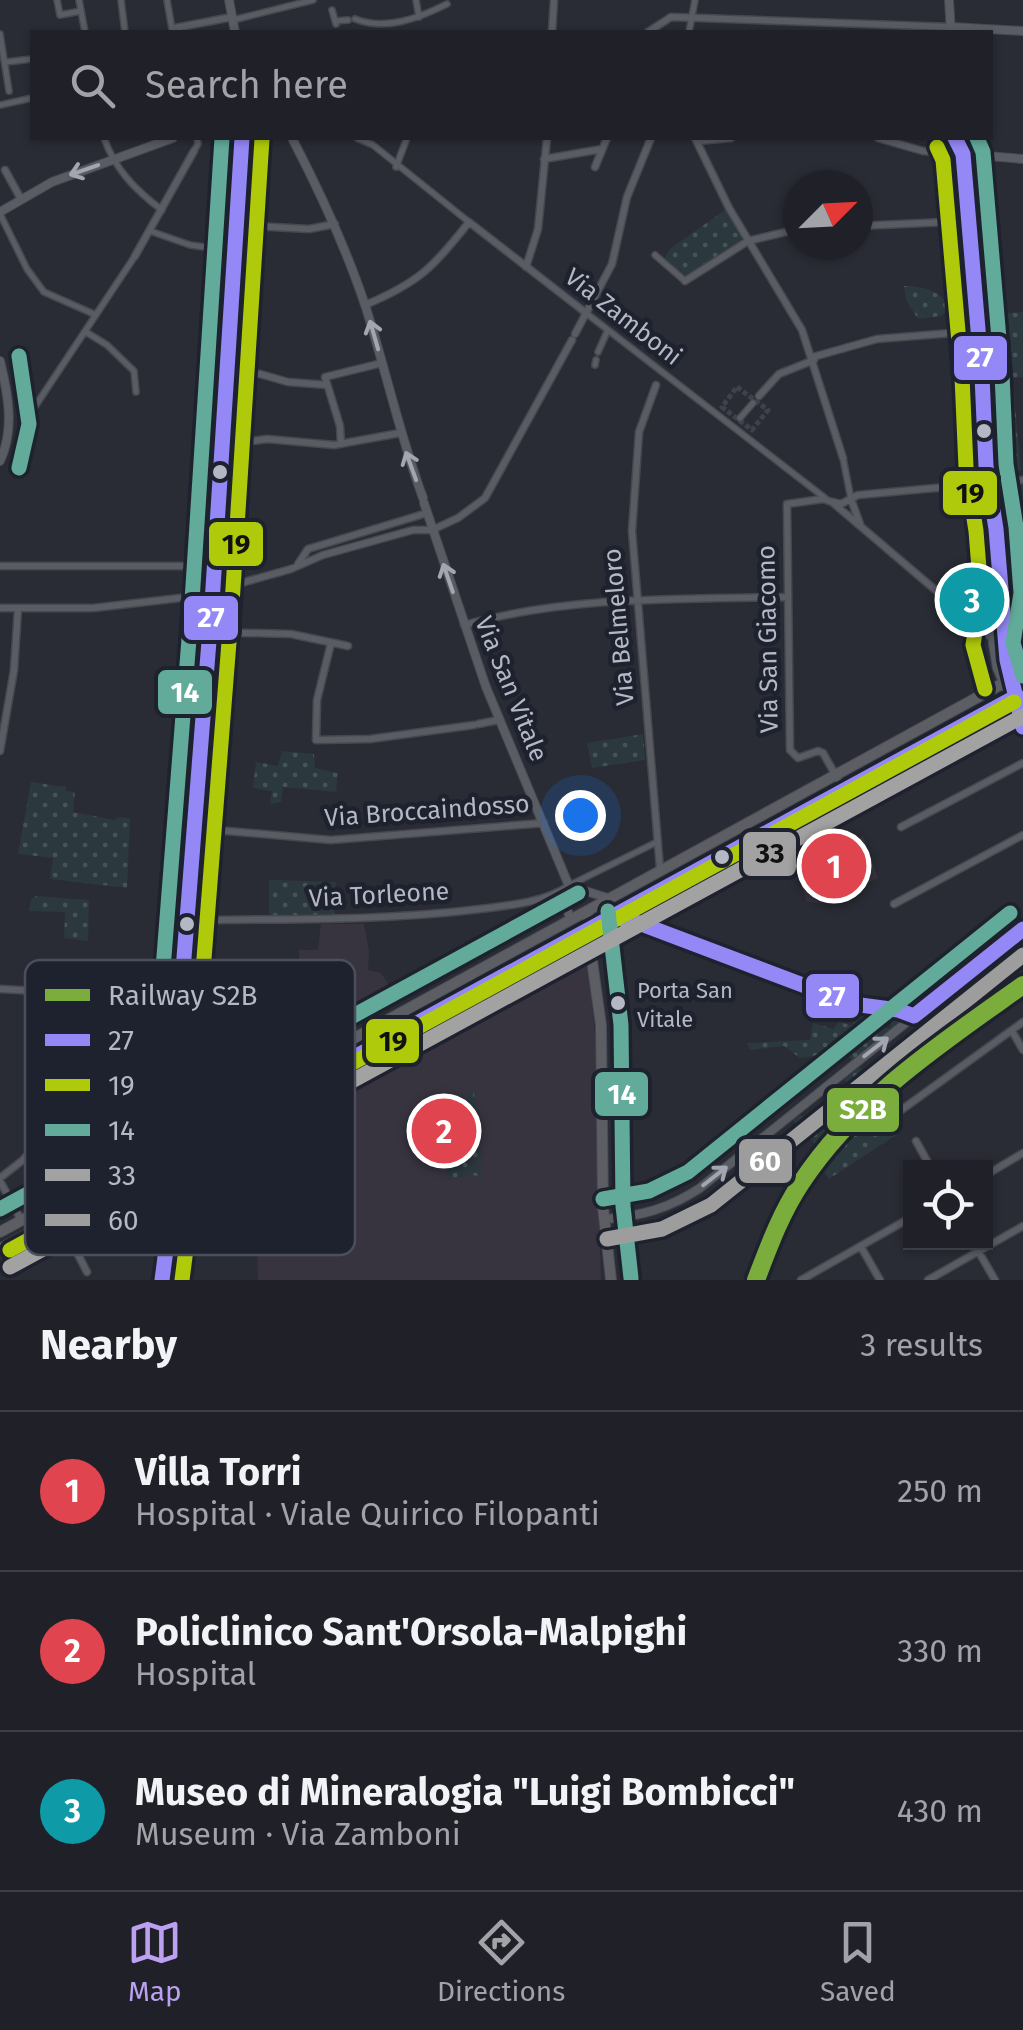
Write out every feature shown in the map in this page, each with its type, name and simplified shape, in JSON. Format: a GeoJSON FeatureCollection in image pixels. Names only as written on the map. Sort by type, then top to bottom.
{"type":"FeatureCollection","features":[{"type":"Feature","properties":{"kind":"main road"},"geometry":{"type":"LineString","coordinates":[[355,1038],[1016,680]]}},
{"type":"Feature","properties":{"kind":"main road"},"geometry":{"type":"LineString","coordinates":[[355,1058],[1020,695],[1023,726]]}},
{"type":"Feature","properties":{"kind":"main road"},"geometry":{"type":"LineString","coordinates":[[588,911],[601,1025],[605,1219],[611,1280]]}},
{"type":"Feature","properties":{"kind":"main road"},"geometry":{"type":"LineString","coordinates":[[571,920],[588,932]]}},
{"type":"Feature","properties":{"kind":"main road"},"geometry":{"type":"LineString","coordinates":[[0,1232],[25,1218]]}},
{"type":"Feature","properties":{"kind":"main road"},"geometry":{"type":"LineString","coordinates":[[21,1220],[25,1228]]}},
{"type":"Feature","properties":{"kind":"main road"},"geometry":{"type":"LineString","coordinates":[[0,1249],[25,1236]]}},
{"type":"Feature","properties":{"kind":"main road"},"geometry":{"type":"LineString","coordinates":[[162,1280],[166,1255]]}},
{"type":"Feature","properties":{"kind":"street"},"geometry":{"type":"LineString","coordinates":[[57,0],[60,15],[81,11]]}},
{"type":"Feature","properties":{"kind":"street"},"geometry":{"type":"LineString","coordinates":[[79,0],[85,30]]}},
{"type":"Feature","properties":{"kind":"street"},"geometry":{"type":"LineString","coordinates":[[121,0],[124,30]]}},
{"type":"Feature","properties":{"kind":"street"},"geometry":{"type":"LineString","coordinates":[[166,0],[172,30]]}},
{"type":"Feature","properties":{"kind":"street"},"geometry":{"type":"LineString","coordinates":[[229,0],[235,30]]}},
{"type":"Feature","properties":{"kind":"street"},"geometry":{"type":"LineString","coordinates":[[177,30],[312,0]]}},
{"type":"Feature","properties":{"kind":"street"},"geometry":{"type":"LineString","coordinates":[[416,0],[419,18]]}},
{"type":"Feature","properties":{"kind":"street"},"geometry":{"type":"LineString","coordinates":[[552,30],[554,0]]}},
{"type":"Feature","properties":{"kind":"street"},"geometry":{"type":"LineString","coordinates":[[689,30],[695,0]]}},
{"type":"Feature","properties":{"kind":"street"},"geometry":{"type":"LineString","coordinates":[[651,30],[668,18],[951,30],[949,0]]}},
{"type":"Feature","properties":{"kind":"street"},"geometry":{"type":"LineString","coordinates":[[332,10],[336,22],[352,19],[369,24],[419,18],[447,4]]}},
{"type":"Feature","properties":{"kind":"street"},"geometry":{"type":"LineString","coordinates":[[993,31],[1023,31]]}},
{"type":"Feature","properties":{"kind":"street"},"geometry":{"type":"LineString","coordinates":[[0,34],[9,91]]}},
{"type":"Feature","properties":{"kind":"street"},"geometry":{"type":"LineString","coordinates":[[4,61],[30,60]]}},
{"type":"Feature","properties":{"kind":"street"},"geometry":{"type":"LineString","coordinates":[[0,106],[30,98]]}},
{"type":"Feature","properties":{"kind":"street"},"geometry":{"type":"LineString","coordinates":[[105,140],[113,160],[135,188],[162,210]]}},
{"type":"Feature","properties":{"kind":"street"},"geometry":{"type":"LineString","coordinates":[[97,316],[44,292],[0,213],[52,182],[168,140]]}},
{"type":"Feature","properties":{"kind":"street"},"geometry":{"type":"LineString","coordinates":[[34,408],[150,231],[197,140]]}},
{"type":"Feature","properties":{"kind":"street"},"geometry":{"type":"LineString","coordinates":[[183,960],[213,592],[242,140]]}},
{"type":"Feature","properties":{"kind":"street","name":"Via San Vitale"},"geometry":{"type":"LineString","coordinates":[[293,140],[335,224],[365,305],[400,433],[464,625],[499,720],[572,887]]}},
{"type":"Feature","properties":{"kind":"street","name":"Via Zamboni"},"geometry":{"type":"LineString","coordinates":[[361,140],[661,372],[737,423],[993,639]]}},
{"type":"Feature","properties":{"kind":"street"},"geometry":{"type":"LineString","coordinates":[[372,146],[375,140]]}},
{"type":"Feature","properties":{"kind":"street"},"geometry":{"type":"LineString","coordinates":[[396,166],[406,140]]}},
{"type":"Feature","properties":{"kind":"street"},"geometry":{"type":"LineString","coordinates":[[526,266],[538,229],[547,140]]}},
{"type":"Feature","properties":{"kind":"street"},"geometry":{"type":"LineString","coordinates":[[596,167],[606,140]]}},
{"type":"Feature","properties":{"kind":"street"},"geometry":{"type":"LineString","coordinates":[[0,608],[126,605],[213,592],[413,530],[432,530],[458,518],[485,498],[612,264],[627,197],[649,140]]}},
{"type":"Feature","properties":{"kind":"street"},"geometry":{"type":"LineString","coordinates":[[697,140],[748,241],[785,298],[813,358],[851,499]]}},
{"type":"Feature","properties":{"kind":"street"},"geometry":{"type":"LineString","coordinates":[[885,140],[923,151],[1023,159]]}},
{"type":"Feature","properties":{"kind":"street"},"geometry":{"type":"LineString","coordinates":[[957,140],[963,154]]}},
{"type":"Feature","properties":{"kind":"street"},"geometry":{"type":"LineString","coordinates":[[966,140],[967,222],[977,331],[982,376],[990,400],[996,465],[991,482],[997,600],[993,639],[996,664],[1016,680]]}},
{"type":"Feature","properties":{"kind":"street"},"geometry":{"type":"LineString","coordinates":[[544,160],[602,149]]}},
{"type":"Feature","properties":{"kind":"street"},"geometry":{"type":"LineString","coordinates":[[0,159],[22,199]]}},
{"type":"Feature","properties":{"kind":"street"},"geometry":{"type":"LineString","coordinates":[[365,305],[421,278],[468,222]]}},
{"type":"Feature","properties":{"kind":"street"},"geometry":{"type":"LineString","coordinates":[[873,225],[967,222]]}},
{"type":"Feature","properties":{"kind":"street"},"geometry":{"type":"LineString","coordinates":[[236,226],[309,229],[335,224]]}},
{"type":"Feature","properties":{"kind":"street"},"geometry":{"type":"LineString","coordinates":[[150,231],[190,245],[235,252]]}},
{"type":"Feature","properties":{"kind":"street"},"geometry":{"type":"LineString","coordinates":[[655,255],[685,281],[748,241],[783,233]]}},
{"type":"Feature","properties":{"kind":"street"},"geometry":{"type":"LineString","coordinates":[[737,423],[779,374],[813,358],[877,339],[977,331]]}},
{"type":"Feature","properties":{"kind":"street"},"geometry":{"type":"LineString","coordinates":[[86,332],[107,345],[134,371],[136,392]]}},
{"type":"Feature","properties":{"kind":"street"},"geometry":{"type":"LineString","coordinates":[[598,352],[608,332]]}},
{"type":"Feature","properties":{"kind":"street"},"geometry":{"type":"LineString","coordinates":[[0,361],[5,450],[0,461]]}},
{"type":"Feature","properties":{"kind":"street"},"geometry":{"type":"LineString","coordinates":[[340,444],[340,426],[326,376],[382,363]]}},
{"type":"Feature","properties":{"kind":"street"},"geometry":{"type":"LineString","coordinates":[[226,371],[327,385]]}},
{"type":"Feature","properties":{"kind":"street"},"geometry":{"type":"LineString","coordinates":[[656,386],[661,372]]}},
{"type":"Feature","properties":{"kind":"street","name":"Via Belmeloro"},"geometry":{"type":"LineString","coordinates":[[656,386],[638,432],[632,520],[661,871]]}},
{"type":"Feature","properties":{"kind":"street"},"geometry":{"type":"LineString","coordinates":[[222,445],[267,439],[340,444],[400,433]]}},
{"type":"Feature","properties":{"kind":"street"},"geometry":{"type":"LineString","coordinates":[[830,501],[841,504],[858,494],[1023,480]]}},
{"type":"Feature","properties":{"kind":"street","name":"Via Zamboni"},"geometry":{"type":"LineString","coordinates":[[851,499],[863,529]]}},
{"type":"Feature","properties":{"kind":"street","name":"Via San Giacomo"},"geometry":{"type":"LineString","coordinates":[[830,501],[786,504],[790,750],[798,758],[821,751],[836,776]]}},
{"type":"Feature","properties":{"kind":"street"},"geometry":{"type":"LineString","coordinates":[[298,564],[308,549],[383,527],[424,505]]}},
{"type":"Feature","properties":{"kind":"street"},"geometry":{"type":"LineString","coordinates":[[383,527],[386,538]]}},
{"type":"Feature","properties":{"kind":"street"},"geometry":{"type":"LineString","coordinates":[[0,566],[214,566]]}},
{"type":"Feature","properties":{"kind":"street"},"geometry":{"type":"LineString","coordinates":[[464,625],[550,608],[636,601],[788,597]]}},
{"type":"Feature","properties":{"kind":"street"},"geometry":{"type":"LineString","coordinates":[[997,600],[1016,680],[1010,694],[1020,695]]}},
{"type":"Feature","properties":{"kind":"street"},"geometry":{"type":"LineString","coordinates":[[0,751],[14,670],[18,609]]}},
{"type":"Feature","properties":{"kind":"street"},"geometry":{"type":"LineString","coordinates":[[210,632],[290,634],[348,646]]}},
{"type":"Feature","properties":{"kind":"street"},"geometry":{"type":"LineString","coordinates":[[331,643],[316,708],[316,740],[370,740],[499,720]]}},
{"type":"Feature","properties":{"kind":"street"},"geometry":{"type":"LineString","coordinates":[[901,827],[1023,763]]}},
{"type":"Feature","properties":{"kind":"street"},"geometry":{"type":"LineString","coordinates":[[836,776],[844,790]]}},
{"type":"Feature","properties":{"kind":"street","name":"Via Broccaindosso"},"geometry":{"type":"LineString","coordinates":[[192,828],[331,840],[545,823]]}},
{"type":"Feature","properties":{"kind":"street"},"geometry":{"type":"LineString","coordinates":[[894,904],[1023,835]]}},
{"type":"Feature","properties":{"kind":"street"},"geometry":{"type":"LineString","coordinates":[[571,920],[563,899],[572,887],[658,842]]}},
{"type":"Feature","properties":{"kind":"street"},"geometry":{"type":"LineString","coordinates":[[572,887],[612,898]]}},
{"type":"Feature","properties":{"kind":"street"},"geometry":{"type":"LineString","coordinates":[[572,887],[588,911]]}},
{"type":"Feature","properties":{"kind":"street","name":"Via Torleone"},"geometry":{"type":"LineString","coordinates":[[186,920],[375,920],[424,916],[530,902],[572,887]]}},
{"type":"Feature","properties":{"kind":"street"},"geometry":{"type":"LineString","coordinates":[[640,902],[638,913],[648,927]]}},
{"type":"Feature","properties":{"kind":"street"},"geometry":{"type":"LineString","coordinates":[[612,918],[624,918],[853,1004],[914,1016]]}},
{"type":"Feature","properties":{"kind":"street"},"geometry":{"type":"LineString","coordinates":[[605,1219],[658,1211],[700,1188],[1023,929]]}},
{"type":"Feature","properties":{"kind":"street"},"geometry":{"type":"LineString","coordinates":[[0,988],[25,990]]}},
{"type":"Feature","properties":{"kind":"street"},"geometry":{"type":"LineString","coordinates":[[898,1010],[926,1005]]}},
{"type":"Feature","properties":{"kind":"street"},"geometry":{"type":"LineString","coordinates":[[893,1116],[1023,1022]]}},
{"type":"Feature","properties":{"kind":"street"},"geometry":{"type":"LineString","coordinates":[[1012,1030],[1023,1050]]}},
{"type":"Feature","properties":{"kind":"street"},"geometry":{"type":"LineString","coordinates":[[916,1141],[927,1160]]}},
{"type":"Feature","properties":{"kind":"street"},"geometry":{"type":"LineString","coordinates":[[993,1170],[1023,1153]]}},
{"type":"Feature","properties":{"kind":"street"},"geometry":{"type":"LineString","coordinates":[[21,1220],[0,1179],[25,1158]]}},
{"type":"Feature","properties":{"kind":"street"},"geometry":{"type":"LineString","coordinates":[[801,1280],[903,1222]]}},
{"type":"Feature","properties":{"kind":"street"},"geometry":{"type":"LineString","coordinates":[[928,1280],[1023,1226]]}},
{"type":"Feature","properties":{"kind":"street"},"geometry":{"type":"LineString","coordinates":[[860,1246],[880,1280]]}},
{"type":"Feature","properties":{"kind":"street"},"geometry":{"type":"LineString","coordinates":[[978,1252],[995,1280]]}},
{"type":"Feature","properties":{"kind":"street"},"geometry":{"type":"LineString","coordinates":[[79,1255],[88,1272]]}},
{"type":"Feature","properties":{"kind":"shaded area"},"geometry":{"type":"Polygon","coordinates":[[[725,210],[744,241],[685,278],[663,260],[671,248],[725,210]]]}},
{"type":"Feature","properties":{"kind":"shaded area"},"geometry":{"type":"Polygon","coordinates":[[[904,286],[931,291],[942,297],[949,308],[941,316],[918,319],[906,300],[904,286]]]}},
{"type":"Feature","properties":{"kind":"shaded area"},"geometry":{"type":"Polygon","coordinates":[[[1023,312],[1023,377],[998,380],[993,314],[1023,312]]]}},
{"type":"Feature","properties":{"kind":"shaded area"},"geometry":{"type":"Polygon","coordinates":[[[1013,383],[1021,471],[1004,472],[996,384],[1013,383]]]}},
{"type":"Feature","properties":{"kind":"shaded area"},"geometry":{"type":"Polygon","coordinates":[[[1023,485],[1023,510],[1017,512],[1023,543],[1023,596],[1010,599],[1004,486],[1023,485]]]}},
{"type":"Feature","properties":{"kind":"shaded area"},"geometry":{"type":"Polygon","coordinates":[[[643,734],[645,760],[592,768],[587,743],[643,734]]]}},
{"type":"Feature","properties":{"kind":"shaded area"},"geometry":{"type":"Polygon","coordinates":[[[282,751],[314,754],[315,768],[338,773],[336,792],[283,787],[281,802],[270,804],[272,791],[253,788],[256,762],[278,766],[282,751]]]}},
{"type":"Feature","properties":{"kind":"shaded area"},"geometry":{"type":"Polygon","coordinates":[[[31,782],[75,792],[73,812],[115,820],[130,818],[127,888],[50,879],[53,858],[18,854],[31,782]]]}},
{"type":"Feature","properties":{"kind":"shaded area"},"geometry":{"type":"Polygon","coordinates":[[[815,813],[835,851],[863,836],[878,878],[824,904],[807,902],[783,831],[815,813]]]}},
{"type":"Feature","properties":{"kind":"shaded area"},"geometry":{"type":"Polygon","coordinates":[[[269,880],[336,882],[335,892],[328,893],[328,905],[335,905],[334,918],[269,916],[269,880]]]}},
{"type":"Feature","properties":{"kind":"shaded area"},"geometry":{"type":"Polygon","coordinates":[[[36,896],[89,900],[88,941],[64,938],[65,912],[29,911],[31,899],[36,896]]]}},
{"type":"Feature","properties":{"kind":"shaded area"},"geometry":{"type":"Polygon","coordinates":[[[321,924],[364,924],[368,970],[381,973],[398,999],[355,1021],[355,960],[299,960],[299,950],[318,950],[321,924]]]}},
{"type":"Feature","properties":{"kind":"shaded area"},"geometry":{"type":"Polygon","coordinates":[[[579,947],[589,971],[595,1036],[592,1107],[596,1109],[601,1280],[258,1280],[257,1255],[355,1255],[355,1065],[451,1010],[579,947]]]}},
{"type":"Feature","properties":{"kind":"shaded area"},"geometry":{"type":"Polygon","coordinates":[[[1013,968],[1023,989],[958,1037],[944,1016],[1013,968]]]}},
{"type":"Feature","properties":{"kind":"shaded area"},"geometry":{"type":"Polygon","coordinates":[[[857,1011],[873,1015],[870,1028],[890,1028],[892,1018],[902,1021],[852,1060],[845,1051],[800,1058],[784,1046],[750,1050],[747,1043],[810,1040],[813,1023],[834,1029],[838,1022],[852,1025],[857,1011]]]}},
{"type":"Feature","properties":{"kind":"shaded area"},"geometry":{"type":"Polygon","coordinates":[[[922,1035],[935,1053],[887,1089],[873,1071],[922,1035]]]}},
{"type":"Feature","properties":{"kind":"shaded area"},"geometry":{"type":"Polygon","coordinates":[[[859,1067],[865,1068],[890,1101],[882,1113],[889,1125],[900,1122],[899,1133],[829,1179],[815,1158],[816,1145],[793,1120],[801,1115],[806,1121],[850,1089],[844,1079],[859,1067]]]}},
{"type":"Feature","properties":{"kind":"shaded area"},"geometry":{"type":"Polygon","coordinates":[[[467,1092],[474,1092],[476,1113],[456,1115],[458,1148],[480,1147],[482,1163],[472,1164],[481,1165],[482,1178],[471,1174],[447,1180],[442,1094],[450,1094],[452,1104],[467,1102],[467,1092]]]}},
{"type":"Feature","properties":{"kind":"tunnel"},"geometry":{"type":"LineString","coordinates":[[737,387],[768,410],[752,430],[722,407],[737,387]]}},
{"type":"Feature","properties":{"kind":"rail line","name":"S2B"},"geometry":{"type":"LineString","coordinates":[[756,1280],[794,1194],[848,1125],[903,1074],[1023,985]]}},
{"type":"Feature","properties":{"kind":"transit line","name":"14"},"geometry":{"type":"LineString","coordinates":[[164,960],[222,140]]}},
{"type":"Feature","properties":{"kind":"transit line","name":"27"},"geometry":{"type":"LineString","coordinates":[[184,960],[242,140]]}},
{"type":"Feature","properties":{"kind":"transit line","name":"19"},"geometry":{"type":"LineString","coordinates":[[204,960],[262,140]]}},
{"type":"Feature","properties":{"kind":"transit line","name":"27"},"geometry":{"type":"LineString","coordinates":[[956,140],[963,154],[986,466],[996,529],[1007,660],[1023,727]]}},
{"type":"Feature","properties":{"kind":"transit line","name":"14"},"geometry":{"type":"LineString","coordinates":[[978,140],[983,152],[1006,464],[1021,593],[1013,643],[1023,676]]}},
{"type":"Feature","properties":{"kind":"transit line","name":"19"},"geometry":{"type":"LineString","coordinates":[[937,147],[943,160],[966,467],[981,594],[973,645],[985,689]]}},
{"type":"Feature","properties":{"kind":"transit line","name":"14"},"geometry":{"type":"LineString","coordinates":[[19,356],[29,424],[19,468]]}},
{"type":"Feature","properties":{"kind":"transit line","name":"27"},"geometry":{"type":"LineString","coordinates":[[355,1057],[1017,696]]}},
{"type":"Feature","properties":{"kind":"transit line","name":"19"},"geometry":{"type":"LineString","coordinates":[[355,1062],[1014,702]]}},
{"type":"Feature","properties":{"kind":"transit line","name":"33"},"geometry":{"type":"LineString","coordinates":[[355,1079],[1023,716]]}},
{"type":"Feature","properties":{"kind":"transit line","name":"14"},"geometry":{"type":"LineString","coordinates":[[355,1015],[578,893]]}},
{"type":"Feature","properties":{"kind":"transit line","name":"14"},"geometry":{"type":"LineString","coordinates":[[608,911],[621,1025],[623,1206],[631,1278]]}},
{"type":"Feature","properties":{"kind":"transit line","name":"14"},"geometry":{"type":"LineString","coordinates":[[603,1199],[649,1191],[688,1172],[1010,913]]}},
{"type":"Feature","properties":{"kind":"transit line","name":"27"},"geometry":{"type":"LineString","coordinates":[[612,918],[628,919],[853,1004],[914,1016]]}},
{"type":"Feature","properties":{"kind":"transit line","name":"27"},"geometry":{"type":"LineString","coordinates":[[914,1016],[1023,929]]}},
{"type":"Feature","properties":{"kind":"transit line","name":"60"},"geometry":{"type":"LineString","coordinates":[[607,1239],[662,1229],[711,1205],[1023,955]]}},
{"type":"Feature","properties":{"kind":"transit line","name":"14"},"geometry":{"type":"LineString","coordinates":[[0,1209],[25,1195]]}},
{"type":"Feature","properties":{"kind":"transit line","name":"19"},"geometry":{"type":"LineString","coordinates":[[10,1250],[25,1242]]}},
{"type":"Feature","properties":{"kind":"transit line","name":"33"},"geometry":{"type":"LineString","coordinates":[[10,1267],[32,1255]]}},
{"type":"Feature","properties":{"kind":"transit line","name":"27"},"geometry":{"type":"LineString","coordinates":[[162,1280],[165,1255]]}},
{"type":"Feature","properties":{"kind":"transit line","name":"19"},"geometry":{"type":"LineString","coordinates":[[182,1280],[185,1255]]}},
{"type":"Feature","properties":{"kind":"place","name":"Museo di Mineralogia \"Luigi Bombicci\""},"geometry":{"type":"Point","coordinates":[972,600]}},
{"type":"Feature","properties":{"kind":"place","name":"Villa Torri"},"geometry":{"type":"Point","coordinates":[834,866]}},
{"type":"Feature","properties":{"kind":"place","name":"Porta San Vitale"},"geometry":{"type":"Point","coordinates":[618,1003]}},
{"type":"Feature","properties":{"kind":"place","name":"Policlinico Sant'Orsola-Malpighi"},"geometry":{"type":"Point","coordinates":[444,1131]}}]}
